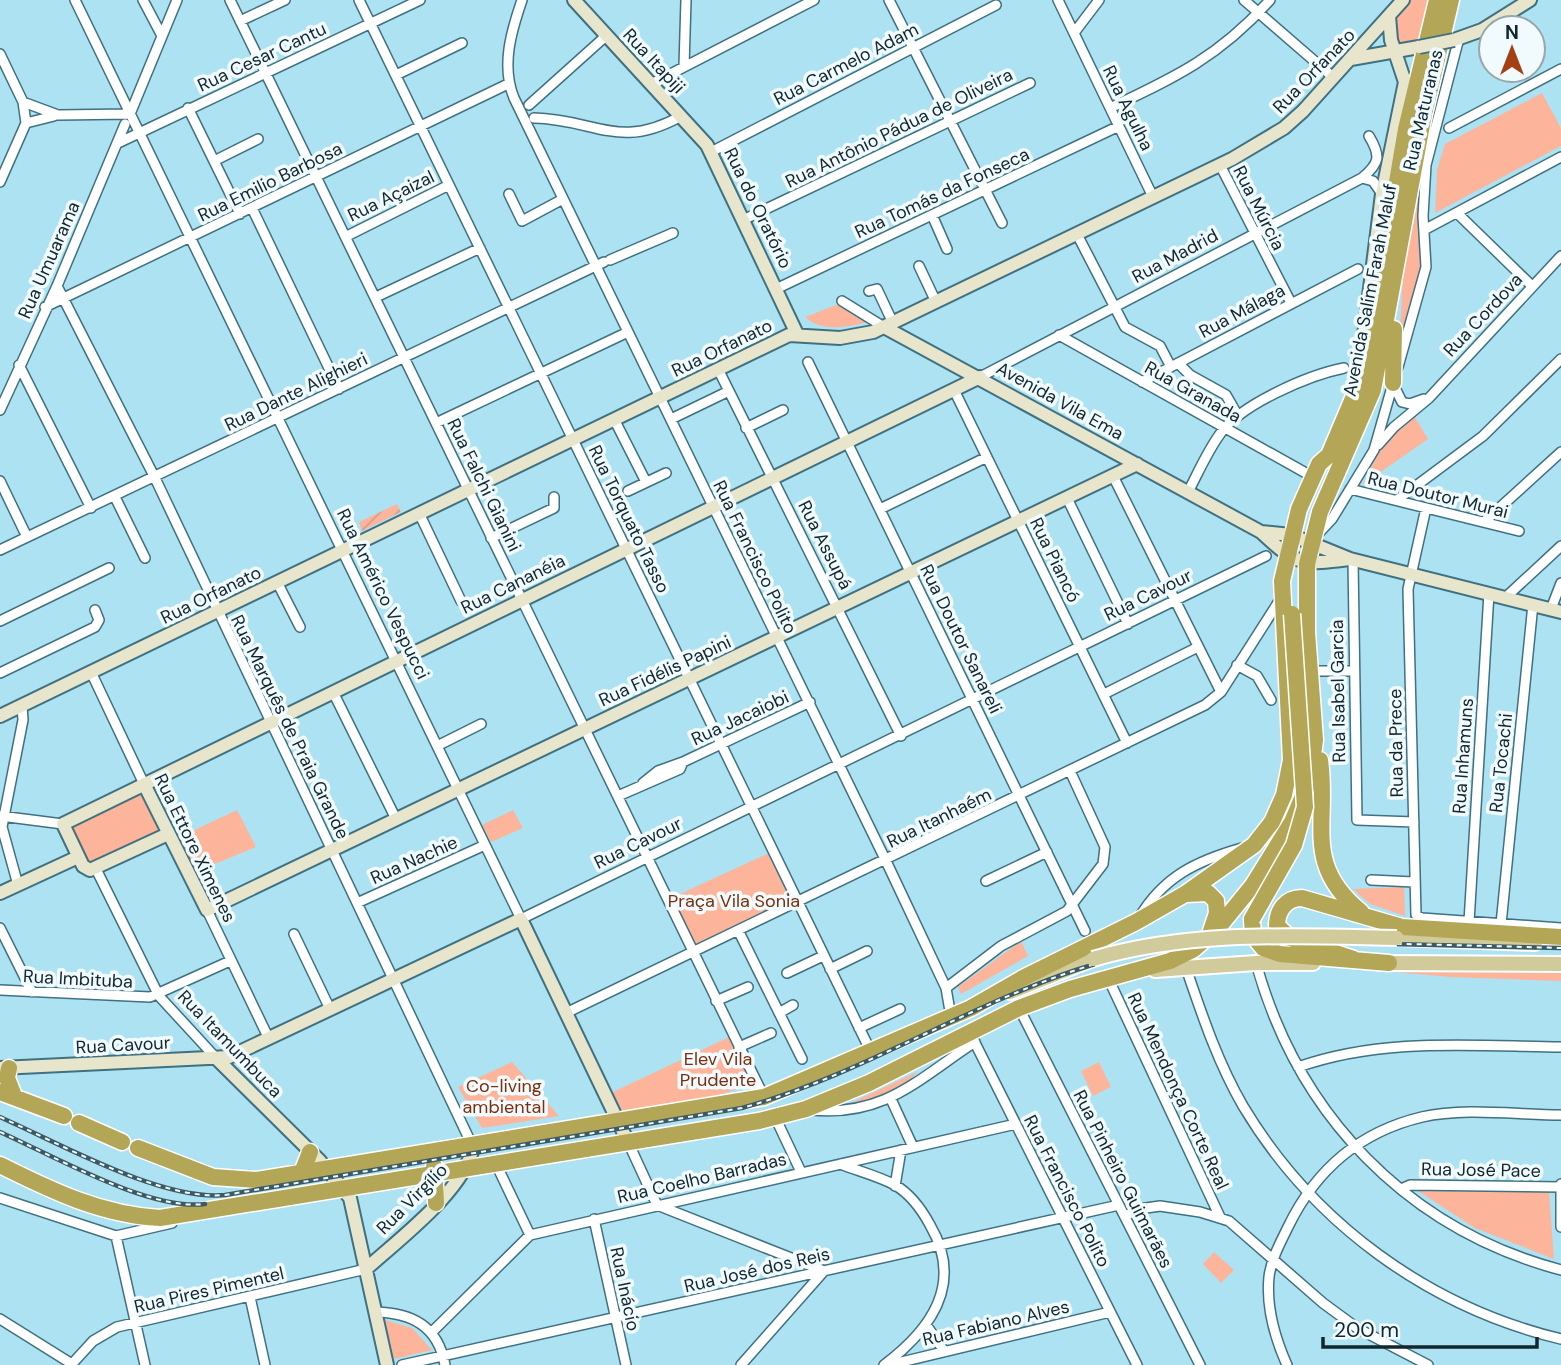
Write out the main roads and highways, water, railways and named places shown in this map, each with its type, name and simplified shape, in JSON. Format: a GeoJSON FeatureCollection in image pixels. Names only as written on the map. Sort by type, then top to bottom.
{"type":"FeatureCollection","features":[{"type":"Feature","properties":{"kind":"highway","name":"Avenida Salim Farah Maluf"},"geometry":{"type":"LineString","coordinates":[[1301,538],[1313,477],[1319,464],[1329,455],[1364,370],[1406,129],[1437,0]]}},
{"type":"Feature","properties":{"kind":"highway","name":"Avenida Salim Farah Maluf"},"geometry":{"type":"LineString","coordinates":[[1301,538],[1320,512],[1373,390],[1421,127],[1451,0]]}},
{"type":"Feature","properties":{"kind":"highway"},"geometry":{"type":"LineString","coordinates":[[1391,302],[1394,327],[1393,383]]}},
{"type":"Feature","properties":{"kind":"highway"},"geometry":{"type":"LineString","coordinates":[[1329,455],[1301,538],[1291,581],[1305,807],[1294,845],[1252,919],[1254,936],[1270,952],[1389,963]]}},
{"type":"Feature","properties":{"kind":"highway"},"geometry":{"type":"LineString","coordinates":[[138,1148],[213,1177],[257,1180],[619,1123],[764,1097],[971,1008],[1185,894],[1254,845],[1279,809],[1291,760],[1280,598],[1296,559]]}},
{"type":"Feature","properties":{"kind":"highway"},"geometry":{"type":"LineString","coordinates":[[1296,559],[1310,671],[1315,740],[1321,769],[1320,835],[1323,861],[1339,892],[1370,919]]}},
{"type":"Feature","properties":{"kind":"highway"},"geometry":{"type":"LineString","coordinates":[[0,1166],[64,1195],[115,1214],[160,1218],[628,1142],[775,1117],[806,1109],[972,1037],[1019,1007],[1108,978],[1143,971],[1195,949],[1235,911],[1292,822],[1310,779],[1315,740]]}},
{"type":"Feature","properties":{"kind":"highway"},"geometry":{"type":"LineString","coordinates":[[1185,894],[1201,891],[1216,901],[1217,913],[1209,936]]}},
{"type":"Feature","properties":{"kind":"highway"},"geometry":{"type":"LineString","coordinates":[[1354,959],[1286,936],[1278,926],[1278,914],[1292,900],[1302,898],[1370,919],[1415,928],[1561,937]]}},
{"type":"Feature","properties":{"kind":"highway"},"geometry":{"type":"LineString","coordinates":[[4,1068],[7,1094],[122,1142]]}},
{"type":"Feature","properties":{"kind":"highway"},"geometry":{"type":"LineString","coordinates":[[301,1175],[310,1152]]}},
{"type":"Feature","properties":{"kind":"highway"},"geometry":{"type":"LineString","coordinates":[[432,1153],[436,1203]]}},
{"type":"Feature","properties":{"kind":"main road"},"geometry":{"type":"LineString","coordinates":[[971,1008],[1093,959],[1153,944],[1224,936],[1561,943]]}},
{"type":"Feature","properties":{"kind":"main road"},"geometry":{"type":"LineString","coordinates":[[1143,971],[1256,963],[1561,964]]}},
{"type":"Feature","properties":{"kind":"railway"},"geometry":{"type":"LineString","coordinates":[[0,1117],[142,1180],[171,1189],[225,1195],[742,1108],[827,1078],[1034,986],[1076,970],[1143,953],[1211,944],[1279,942],[1561,948]]}},
{"type":"Feature","properties":{"kind":"railway"},"geometry":{"type":"LineString","coordinates":[[0,1132],[130,1191],[182,1204],[205,1204]]}},
{"type":"Feature","properties":{"kind":"park label","name":"Praça Vila Sonia"},"geometry":{"type":"Point","coordinates":[734,901]}},
{"type":"Feature","properties":{"kind":"park label","name":"Elev Vila Prudente"},"geometry":{"type":"Point","coordinates":[718,1069]}},
{"type":"Feature","properties":{"kind":"park label","name":"Co-living ambiental"},"geometry":{"type":"Point","coordinates":[504,1096]}}]}
